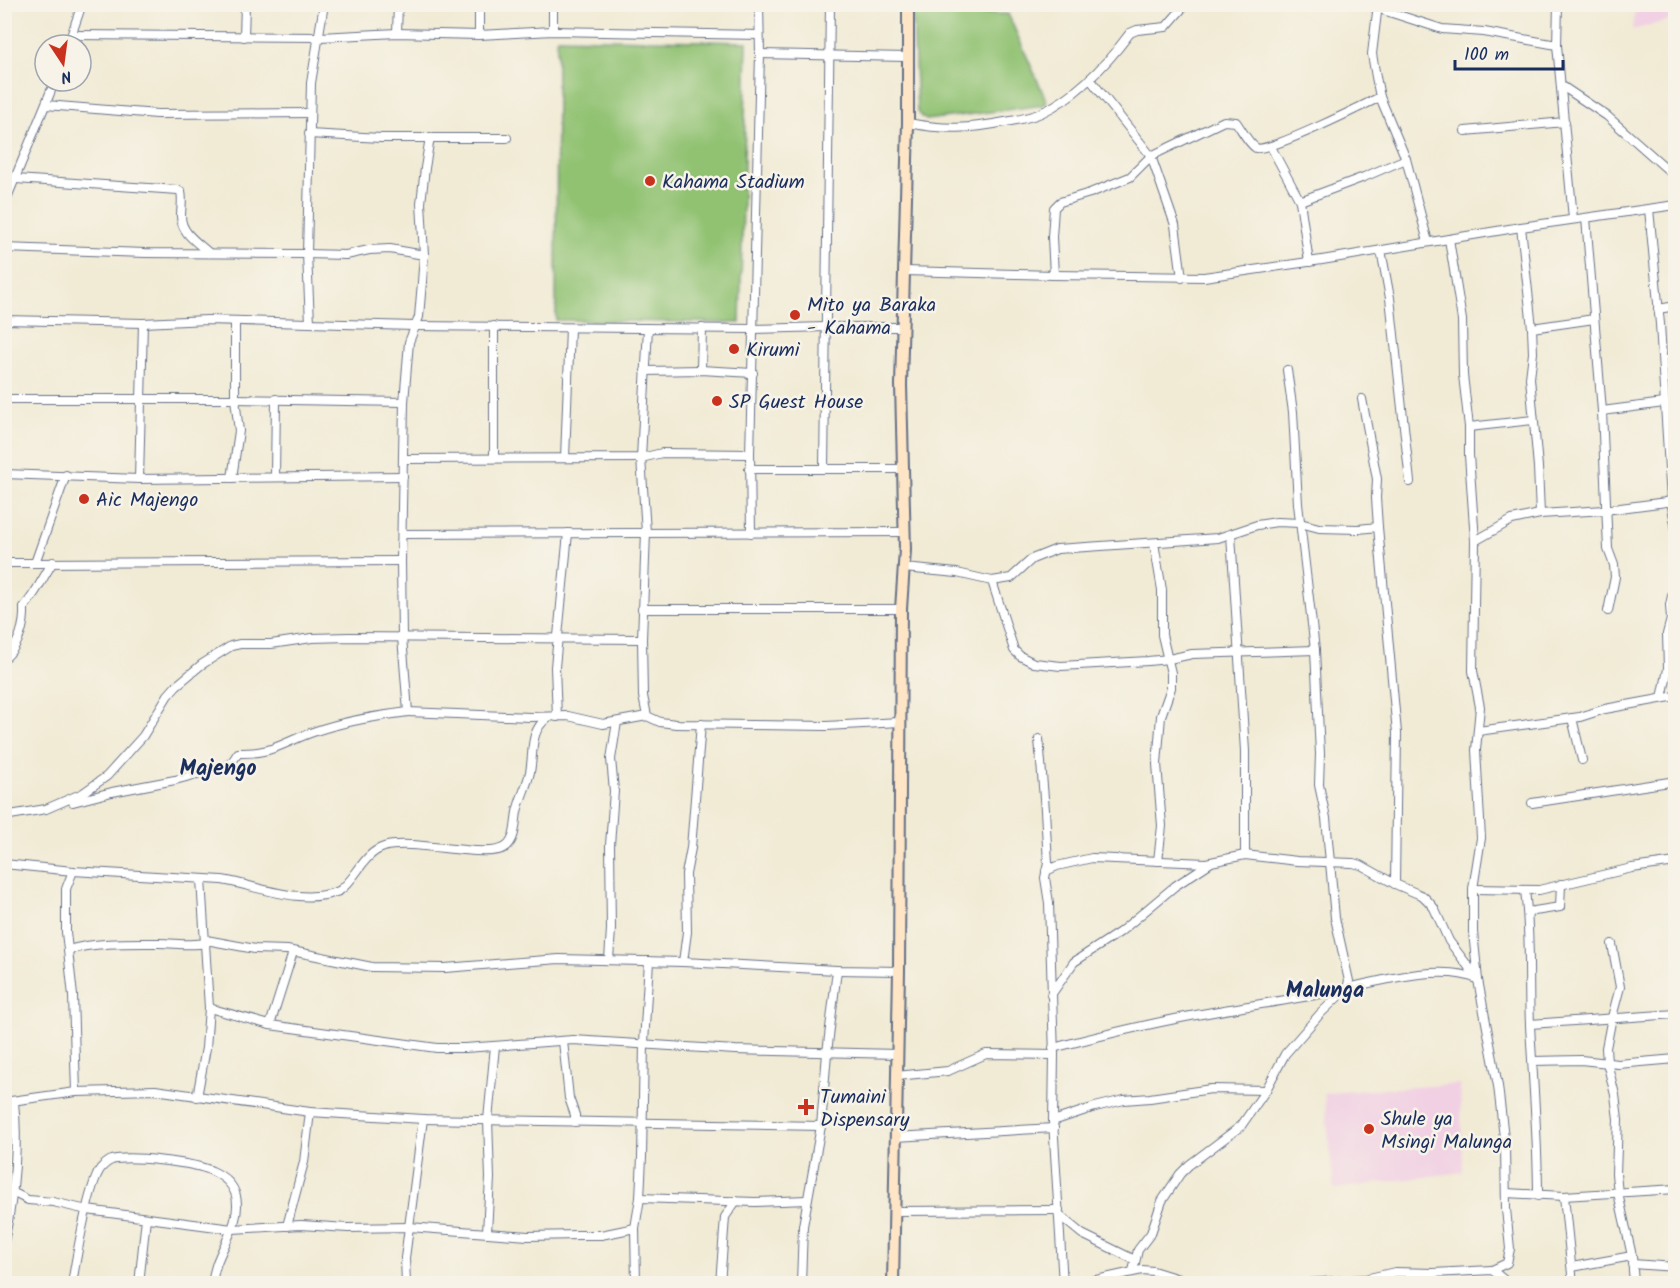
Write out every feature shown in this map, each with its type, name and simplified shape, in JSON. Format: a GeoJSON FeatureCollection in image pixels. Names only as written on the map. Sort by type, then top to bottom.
{"type":"FeatureCollection","features":[{"type":"Feature","properties":{"kind":"street"},"geometry":{"type":"LineString","coordinates":[[72,33],[82,4]]}},
{"type":"Feature","properties":{"kind":"street"},"geometry":{"type":"LineString","coordinates":[[244,37],[245,4]]}},
{"type":"Feature","properties":{"kind":"street"},"geometry":{"type":"LineString","coordinates":[[310,323],[307,254],[309,134],[312,74],[324,4]]}},
{"type":"Feature","properties":{"kind":"street"},"geometry":{"type":"LineString","coordinates":[[397,33],[398,4]]}},
{"type":"Feature","properties":{"kind":"street"},"geometry":{"type":"LineString","coordinates":[[478,34],[479,4]]}},
{"type":"Feature","properties":{"kind":"street"},"geometry":{"type":"LineString","coordinates":[[553,4],[553,31]]}},
{"type":"Feature","properties":{"kind":"street"},"geometry":{"type":"LineString","coordinates":[[751,533],[749,469],[760,54],[759,4]]}},
{"type":"Feature","properties":{"kind":"street"},"geometry":{"type":"LineString","coordinates":[[824,469],[830,4]]}},
{"type":"Feature","properties":{"kind":"street"},"geometry":{"type":"LineString","coordinates":[[893,1284],[899,971],[900,723],[905,532],[901,385],[908,123],[908,5],[954,4]]}},
{"type":"Feature","properties":{"kind":"street"},"geometry":{"type":"LineString","coordinates":[[908,123],[947,129],[969,129],[1041,113],[1090,79],[1130,33],[1137,30],[1166,27],[1186,4]]}},
{"type":"Feature","properties":{"kind":"street"},"geometry":{"type":"LineString","coordinates":[[1364,4],[1442,29],[1484,32],[1557,45]]}},
{"type":"Feature","properties":{"kind":"street"},"geometry":{"type":"LineString","coordinates":[[1558,4],[1557,45],[1574,219]]}},
{"type":"Feature","properties":{"kind":"street"},"geometry":{"type":"LineString","coordinates":[[1378,7],[1372,54],[1380,97],[1406,159],[1428,242]]}},
{"type":"Feature","properties":{"kind":"street"},"geometry":{"type":"LineString","coordinates":[[93,34],[320,37],[397,33],[478,34],[553,31],[759,35]]}},
{"type":"Feature","properties":{"kind":"street"},"geometry":{"type":"LineString","coordinates":[[760,54],[907,57]]}},
{"type":"Feature","properties":{"kind":"street"},"geometry":{"type":"LineString","coordinates":[[1090,79],[1151,156],[1175,225],[1182,278]]}},
{"type":"Feature","properties":{"kind":"street"},"geometry":{"type":"LineString","coordinates":[[1562,86],[1607,116],[1676,177]]}},
{"type":"Feature","properties":{"kind":"street"},"geometry":{"type":"LineString","coordinates":[[4,205],[50,93]]}},
{"type":"Feature","properties":{"kind":"street"},"geometry":{"type":"LineString","coordinates":[[1054,275],[1052,237],[1054,208],[1060,202],[1130,177],[1151,156],[1224,121],[1236,122],[1255,148],[1263,150],[1380,97]]}},
{"type":"Feature","properties":{"kind":"street"},"geometry":{"type":"LineString","coordinates":[[46,105],[157,114],[310,112]]}},
{"type":"Feature","properties":{"kind":"street"},"geometry":{"type":"LineString","coordinates":[[1465,130],[1565,122]]}},
{"type":"Feature","properties":{"kind":"street"},"geometry":{"type":"LineString","coordinates":[[309,134],[347,137],[507,138]]}},
{"type":"Feature","properties":{"kind":"street"},"geometry":{"type":"LineString","coordinates":[[408,712],[402,637],[401,561],[404,402],[409,342],[418,317],[424,255],[422,203],[424,168],[430,137]]}},
{"type":"Feature","properties":{"kind":"street"},"geometry":{"type":"LineString","coordinates":[[1271,147],[1300,201],[1309,262]]}},
{"type":"Feature","properties":{"kind":"street"},"geometry":{"type":"LineString","coordinates":[[1300,201],[1406,159]]}},
{"type":"Feature","properties":{"kind":"street"},"geometry":{"type":"LineString","coordinates":[[16,179],[178,190],[183,198],[181,225],[184,231],[209,253]]}},
{"type":"Feature","properties":{"kind":"street"},"geometry":{"type":"LineString","coordinates":[[904,271],[1204,277],[1676,205]]}},
{"type":"Feature","properties":{"kind":"street"},"geometry":{"type":"LineString","coordinates":[[1649,209],[1676,530]]}},
{"type":"Feature","properties":{"kind":"street"},"geometry":{"type":"LineString","coordinates":[[1586,218],[1602,411],[1605,510],[1609,552],[1614,565],[1615,577],[1608,611]]}},
{"type":"Feature","properties":{"kind":"street"},"geometry":{"type":"LineString","coordinates":[[1521,227],[1532,328],[1533,353],[1530,378],[1540,514]]}},
{"type":"Feature","properties":{"kind":"street"},"geometry":{"type":"LineString","coordinates":[[1294,1284],[1365,1279],[1395,1272],[1492,1270],[1505,1265],[1509,1260],[1505,1146],[1498,1086],[1478,980],[1473,932],[1473,889],[1481,838],[1477,775],[1480,707],[1473,671],[1475,541],[1469,427],[1463,375],[1462,320],[1449,239]]}},
{"type":"Feature","properties":{"kind":"street"},"geometry":{"type":"LineString","coordinates":[[4,248],[327,256],[346,255],[369,249],[390,249],[424,255]]}},
{"type":"Feature","properties":{"kind":"street"},"geometry":{"type":"LineString","coordinates":[[1381,250],[1391,308],[1410,482]]}},
{"type":"Feature","properties":{"kind":"street"},"geometry":{"type":"LineString","coordinates":[[1658,309],[1676,306]]}},
{"type":"Feature","properties":{"kind":"street"},"geometry":{"type":"LineString","coordinates":[[1532,328],[1594,319]]}},
{"type":"Feature","properties":{"kind":"street"},"geometry":{"type":"LineString","coordinates":[[4,320],[143,323],[207,320],[570,328],[902,327]]}},
{"type":"Feature","properties":{"kind":"street"},"geometry":{"type":"LineString","coordinates":[[232,478],[239,431],[235,399],[236,321]]}},
{"type":"Feature","properties":{"kind":"street"},"geometry":{"type":"LineString","coordinates":[[139,479],[143,323]]}},
{"type":"Feature","properties":{"kind":"street"},"geometry":{"type":"LineString","coordinates":[[494,326],[494,457]]}},
{"type":"Feature","properties":{"kind":"street"},"geometry":{"type":"LineString","coordinates":[[566,458],[570,328]]}},
{"type":"Feature","properties":{"kind":"street"},"geometry":{"type":"LineString","coordinates":[[647,716],[643,696],[642,609],[646,532],[641,458],[648,328]]}},
{"type":"Feature","properties":{"kind":"street"},"geometry":{"type":"LineString","coordinates":[[701,370],[702,328]]}},
{"type":"Feature","properties":{"kind":"street"},"geometry":{"type":"LineString","coordinates":[[645,371],[701,370],[753,373]]}},
{"type":"Feature","properties":{"kind":"street"},"geometry":{"type":"LineString","coordinates":[[1133,1272],[1138,1250],[1152,1229],[1162,1201],[1180,1174],[1241,1126],[1266,1090],[1285,1054],[1320,1014],[1347,988],[1348,974],[1335,918],[1326,818],[1319,785],[1320,754],[1315,650],[1300,523],[1294,422],[1287,370]]}},
{"type":"Feature","properties":{"kind":"street"},"geometry":{"type":"LineString","coordinates":[[4,399],[276,399],[404,402]]}},
{"type":"Feature","properties":{"kind":"street"},"geometry":{"type":"LineString","coordinates":[[275,477],[276,399]]}},
{"type":"Feature","properties":{"kind":"street"},"geometry":{"type":"LineString","coordinates":[[1362,399],[1377,479],[1378,526],[1397,733],[1395,884]]}},
{"type":"Feature","properties":{"kind":"street"},"geometry":{"type":"LineString","coordinates":[[1602,411],[1664,403]]}},
{"type":"Feature","properties":{"kind":"street"},"geometry":{"type":"LineString","coordinates":[[1469,427],[1533,420]]}},
{"type":"Feature","properties":{"kind":"street"},"geometry":{"type":"LineString","coordinates":[[403,459],[641,458],[662,453],[750,454]]}},
{"type":"Feature","properties":{"kind":"street"},"geometry":{"type":"LineString","coordinates":[[749,469],[904,469]]}},
{"type":"Feature","properties":{"kind":"street"},"geometry":{"type":"LineString","coordinates":[[4,474],[139,479],[403,476]]}},
{"type":"Feature","properties":{"kind":"street"},"geometry":{"type":"LineString","coordinates":[[35,563],[66,475]]}},
{"type":"Feature","properties":{"kind":"street"},"geometry":{"type":"LineString","coordinates":[[1475,541],[1512,520],[1540,514],[1605,510],[1673,501]]}},
{"type":"Feature","properties":{"kind":"street"},"geometry":{"type":"LineString","coordinates":[[904,568],[957,573],[992,581],[1011,578],[1032,559],[1057,549],[1231,535],[1267,523],[1300,523],[1319,528],[1358,529],[1378,526]]}},
{"type":"Feature","properties":{"kind":"street"},"geometry":{"type":"LineString","coordinates":[[402,534],[905,532]]}},
{"type":"Feature","properties":{"kind":"street"},"geometry":{"type":"LineString","coordinates":[[557,717],[555,667],[568,533]]}},
{"type":"Feature","properties":{"kind":"street"},"geometry":{"type":"LineString","coordinates":[[1231,535],[1245,751],[1245,855]]}},
{"type":"Feature","properties":{"kind":"street"},"geometry":{"type":"LineString","coordinates":[[1154,543],[1162,590],[1162,634],[1169,659],[1171,688],[1161,716],[1157,764],[1162,826],[1158,861]]}},
{"type":"Feature","properties":{"kind":"street"},"geometry":{"type":"LineString","coordinates":[[4,563],[401,561]]}},
{"type":"Feature","properties":{"kind":"street"},"geometry":{"type":"LineString","coordinates":[[4,659],[20,635],[25,619],[24,607],[53,562]]}},
{"type":"Feature","properties":{"kind":"street"},"geometry":{"type":"LineString","coordinates":[[1662,698],[1668,669],[1666,634],[1671,619],[1670,605],[1676,577]]}},
{"type":"Feature","properties":{"kind":"street"},"geometry":{"type":"LineString","coordinates":[[992,581],[1008,638],[1016,653],[1027,660],[1042,664],[1086,666],[1169,659],[1185,655],[1315,650]]}},
{"type":"Feature","properties":{"kind":"street"},"geometry":{"type":"LineString","coordinates":[[642,609],[902,609]]}},
{"type":"Feature","properties":{"kind":"street"},"geometry":{"type":"LineString","coordinates":[[46,808],[83,793],[107,776],[143,736],[176,686],[201,665],[231,646],[271,644],[312,638],[642,639]]}},
{"type":"Feature","properties":{"kind":"street"},"geometry":{"type":"LineString","coordinates":[[1478,731],[1572,718],[1676,696]]}},
{"type":"Feature","properties":{"kind":"street"},"geometry":{"type":"LineString","coordinates":[[4,816],[176,780],[224,767],[232,762],[238,753],[250,754],[267,751],[335,725],[408,712],[547,718],[573,716],[603,724],[647,716],[660,722],[676,724],[826,726],[900,723]]}},
{"type":"Feature","properties":{"kind":"street"},"geometry":{"type":"LineString","coordinates":[[4,864],[241,883],[271,892],[295,895],[334,893],[344,888],[371,854],[391,845],[491,851],[505,848],[513,838],[526,785],[534,733],[540,723],[547,718]]}},
{"type":"Feature","properties":{"kind":"street"},"geometry":{"type":"LineString","coordinates":[[1572,718],[1582,760]]}},
{"type":"Feature","properties":{"kind":"street"},"geometry":{"type":"LineString","coordinates":[[609,960],[612,929],[610,845],[614,791],[611,759],[618,722]]}},
{"type":"Feature","properties":{"kind":"street"},"geometry":{"type":"LineString","coordinates":[[683,962],[687,932],[686,874],[691,848],[701,724]]}},
{"type":"Feature","properties":{"kind":"street"},"geometry":{"type":"LineString","coordinates":[[1039,739],[1045,796],[1045,878],[1049,903],[1054,1051],[1053,1125],[1063,1284]]}},
{"type":"Feature","properties":{"kind":"street"},"geometry":{"type":"LineString","coordinates":[[1532,804],[1676,781]]}},
{"type":"Feature","properties":{"kind":"street"},"geometry":{"type":"LineString","coordinates":[[1046,871],[1086,859],[1211,862],[1245,855],[1361,865],[1428,900],[1449,941],[1478,980]]}},
{"type":"Feature","properties":{"kind":"street"},"geometry":{"type":"LineString","coordinates":[[1051,995],[1074,962],[1120,932],[1175,886],[1211,862]]}},
{"type":"Feature","properties":{"kind":"street"},"geometry":{"type":"LineString","coordinates":[[1473,889],[1525,891],[1632,868],[1675,862],[1676,881]]}},
{"type":"Feature","properties":{"kind":"street"},"geometry":{"type":"LineString","coordinates":[[73,871],[66,889],[66,932],[73,996],[76,1092]]}},
{"type":"Feature","properties":{"kind":"street"},"geometry":{"type":"LineString","coordinates":[[197,1097],[206,1048],[209,1008],[201,879]]}},
{"type":"Feature","properties":{"kind":"street"},"geometry":{"type":"LineString","coordinates":[[1528,912],[1560,907],[1561,884]]}},
{"type":"Feature","properties":{"kind":"street"},"geometry":{"type":"LineString","coordinates":[[1525,891],[1528,912],[1530,1024],[1538,1196]]}},
{"type":"Feature","properties":{"kind":"street"},"geometry":{"type":"LineString","coordinates":[[68,950],[92,945],[128,943],[191,945],[206,942],[293,952],[372,967],[445,968],[559,958],[899,971]]}},
{"type":"Feature","properties":{"kind":"street"},"geometry":{"type":"LineString","coordinates":[[1612,944],[1620,987],[1606,1048],[1618,1119],[1616,1174],[1618,1193],[1632,1260],[1634,1284]]}},
{"type":"Feature","properties":{"kind":"street"},"geometry":{"type":"LineString","coordinates":[[270,1025],[293,952]]}},
{"type":"Feature","properties":{"kind":"street"},"geometry":{"type":"LineString","coordinates":[[636,1284],[635,1228],[640,1198],[644,1043],[649,961]]}},
{"type":"Feature","properties":{"kind":"street"},"geometry":{"type":"LineString","coordinates":[[801,1284],[802,1235],[821,1126],[826,1053],[837,970]]}},
{"type":"Feature","properties":{"kind":"street"},"geometry":{"type":"LineString","coordinates":[[896,1076],[948,1071],[986,1054],[1054,1051],[1131,1028],[1421,975],[1460,973],[1478,980]]}},
{"type":"Feature","properties":{"kind":"street"},"geometry":{"type":"LineString","coordinates":[[209,1008],[270,1025],[437,1048],[562,1041],[897,1054]]}},
{"type":"Feature","properties":{"kind":"street"},"geometry":{"type":"LineString","coordinates":[[1530,1024],[1676,1014]]}},
{"type":"Feature","properties":{"kind":"street"},"geometry":{"type":"LineString","coordinates":[[562,1041],[569,1098],[575,1115],[574,1122]]}},
{"type":"Feature","properties":{"kind":"street"},"geometry":{"type":"LineString","coordinates":[[488,1232],[490,1178],[488,1120],[495,1046]]}},
{"type":"Feature","properties":{"kind":"street"},"geometry":{"type":"LineString","coordinates":[[1533,1062],[1581,1060],[1641,1063],[1676,1059]]}},
{"type":"Feature","properties":{"kind":"street"},"geometry":{"type":"LineString","coordinates":[[895,1137],[1053,1125],[1095,1107],[1124,1100],[1210,1089],[1266,1090]]}},
{"type":"Feature","properties":{"kind":"street"},"geometry":{"type":"LineString","coordinates":[[4,1102],[76,1092],[155,1090],[310,1112],[423,1119],[821,1126]]}},
{"type":"Feature","properties":{"kind":"street"},"geometry":{"type":"LineString","coordinates":[[4,1242],[14,1193],[17,1132],[14,1102]]}},
{"type":"Feature","properties":{"kind":"street"},"geometry":{"type":"LineString","coordinates":[[287,1226],[304,1162],[310,1112]]}},
{"type":"Feature","properties":{"kind":"street"},"geometry":{"type":"LineString","coordinates":[[406,1284],[405,1258],[423,1119]]}},
{"type":"Feature","properties":{"kind":"street"},"geometry":{"type":"LineString","coordinates":[[72,1284],[87,1210],[97,1177],[106,1163],[122,1159],[163,1161],[210,1169],[234,1188],[237,1204],[232,1229],[213,1274],[213,1284]]}},
{"type":"Feature","properties":{"kind":"street"},"geometry":{"type":"LineString","coordinates":[[1506,1193],[1564,1196],[1676,1189]]}},
{"type":"Feature","properties":{"kind":"street"},"geometry":{"type":"LineString","coordinates":[[14,1193],[33,1201],[52,1202],[87,1210],[232,1229],[287,1226],[409,1227],[528,1236],[601,1235],[635,1228]]}},
{"type":"Feature","properties":{"kind":"street"},"geometry":{"type":"LineString","coordinates":[[1564,1196],[1573,1284]]}},
{"type":"Feature","properties":{"kind":"street"},"geometry":{"type":"LineString","coordinates":[[640,1198],[736,1201],[807,1200]]}},
{"type":"Feature","properties":{"kind":"street"},"geometry":{"type":"LineString","coordinates":[[720,1284],[725,1217],[736,1201]]}},
{"type":"Feature","properties":{"kind":"street"},"geometry":{"type":"LineString","coordinates":[[894,1211],[1059,1212],[1082,1234],[1135,1260]]}},
{"type":"Feature","properties":{"kind":"street"},"geometry":{"type":"LineString","coordinates":[[139,1284],[146,1218]]}},
{"type":"Feature","properties":{"kind":"street"},"geometry":{"type":"LineString","coordinates":[[1572,1267],[1632,1260],[1676,1267]]}},
{"type":"Feature","properties":{"kind":"street"},"geometry":{"type":"LineString","coordinates":[[1492,1270],[1509,1284]]}},
{"type":"Feature","properties":{"kind":"street"},"geometry":{"type":"LineString","coordinates":[[1078,1284],[1133,1272],[1153,1271],[1182,1280],[1213,1284]]}},
{"type":"Feature","properties":{"kind":"shaded area"},"geometry":{"type":"Polygon","coordinates":[[[1636,4],[1675,5],[1675,19],[1632,30],[1636,4]]]}},
{"type":"Feature","properties":{"kind":"shaded area"},"geometry":{"type":"Polygon","coordinates":[[[1460,1084],[1463,1172],[1334,1189],[1324,1093],[1460,1084]]]}},
{"type":"Feature","properties":{"kind":"green space"},"geometry":{"type":"Polygon","coordinates":[[[913,12],[1008,14],[1047,102],[1044,105],[926,120],[917,112],[913,12]]]}},
{"type":"Feature","properties":{"kind":"green space","name":"Kahama Stadium"},"geometry":{"type":"Polygon","coordinates":[[[557,38],[747,42],[740,323],[556,320],[557,38]]]}},
{"type":"Feature","properties":{"kind":"place","name":"Kahama Stadium"},"geometry":{"type":"Point","coordinates":[650,181]}},
{"type":"Feature","properties":{"kind":"place","name":"Mito ya Baraka - Kahama"},"geometry":{"type":"Point","coordinates":[795,315]}},
{"type":"Feature","properties":{"kind":"place","name":"Kirumi"},"geometry":{"type":"Point","coordinates":[734,349]}},
{"type":"Feature","properties":{"kind":"place","name":"SP Guest House"},"geometry":{"type":"Point","coordinates":[717,401]}},
{"type":"Feature","properties":{"kind":"place","name":"Aic Majengo"},"geometry":{"type":"Point","coordinates":[84,499]}},
{"type":"Feature","properties":{"kind":"place","name":"Tumaini Dispensary"},"geometry":{"type":"Point","coordinates":[806,1107]}},
{"type":"Feature","properties":{"kind":"place","name":"Shule ya Msingi Malunga"},"geometry":{"type":"Point","coordinates":[1369,1129]}},
{"type":"Feature","properties":{"kind":"district","name":"Majengo"},"geometry":{"type":"Point","coordinates":[218,767]}},
{"type":"Feature","properties":{"kind":"district","name":"Malunga"},"geometry":{"type":"Point","coordinates":[1325,989]}}]}
